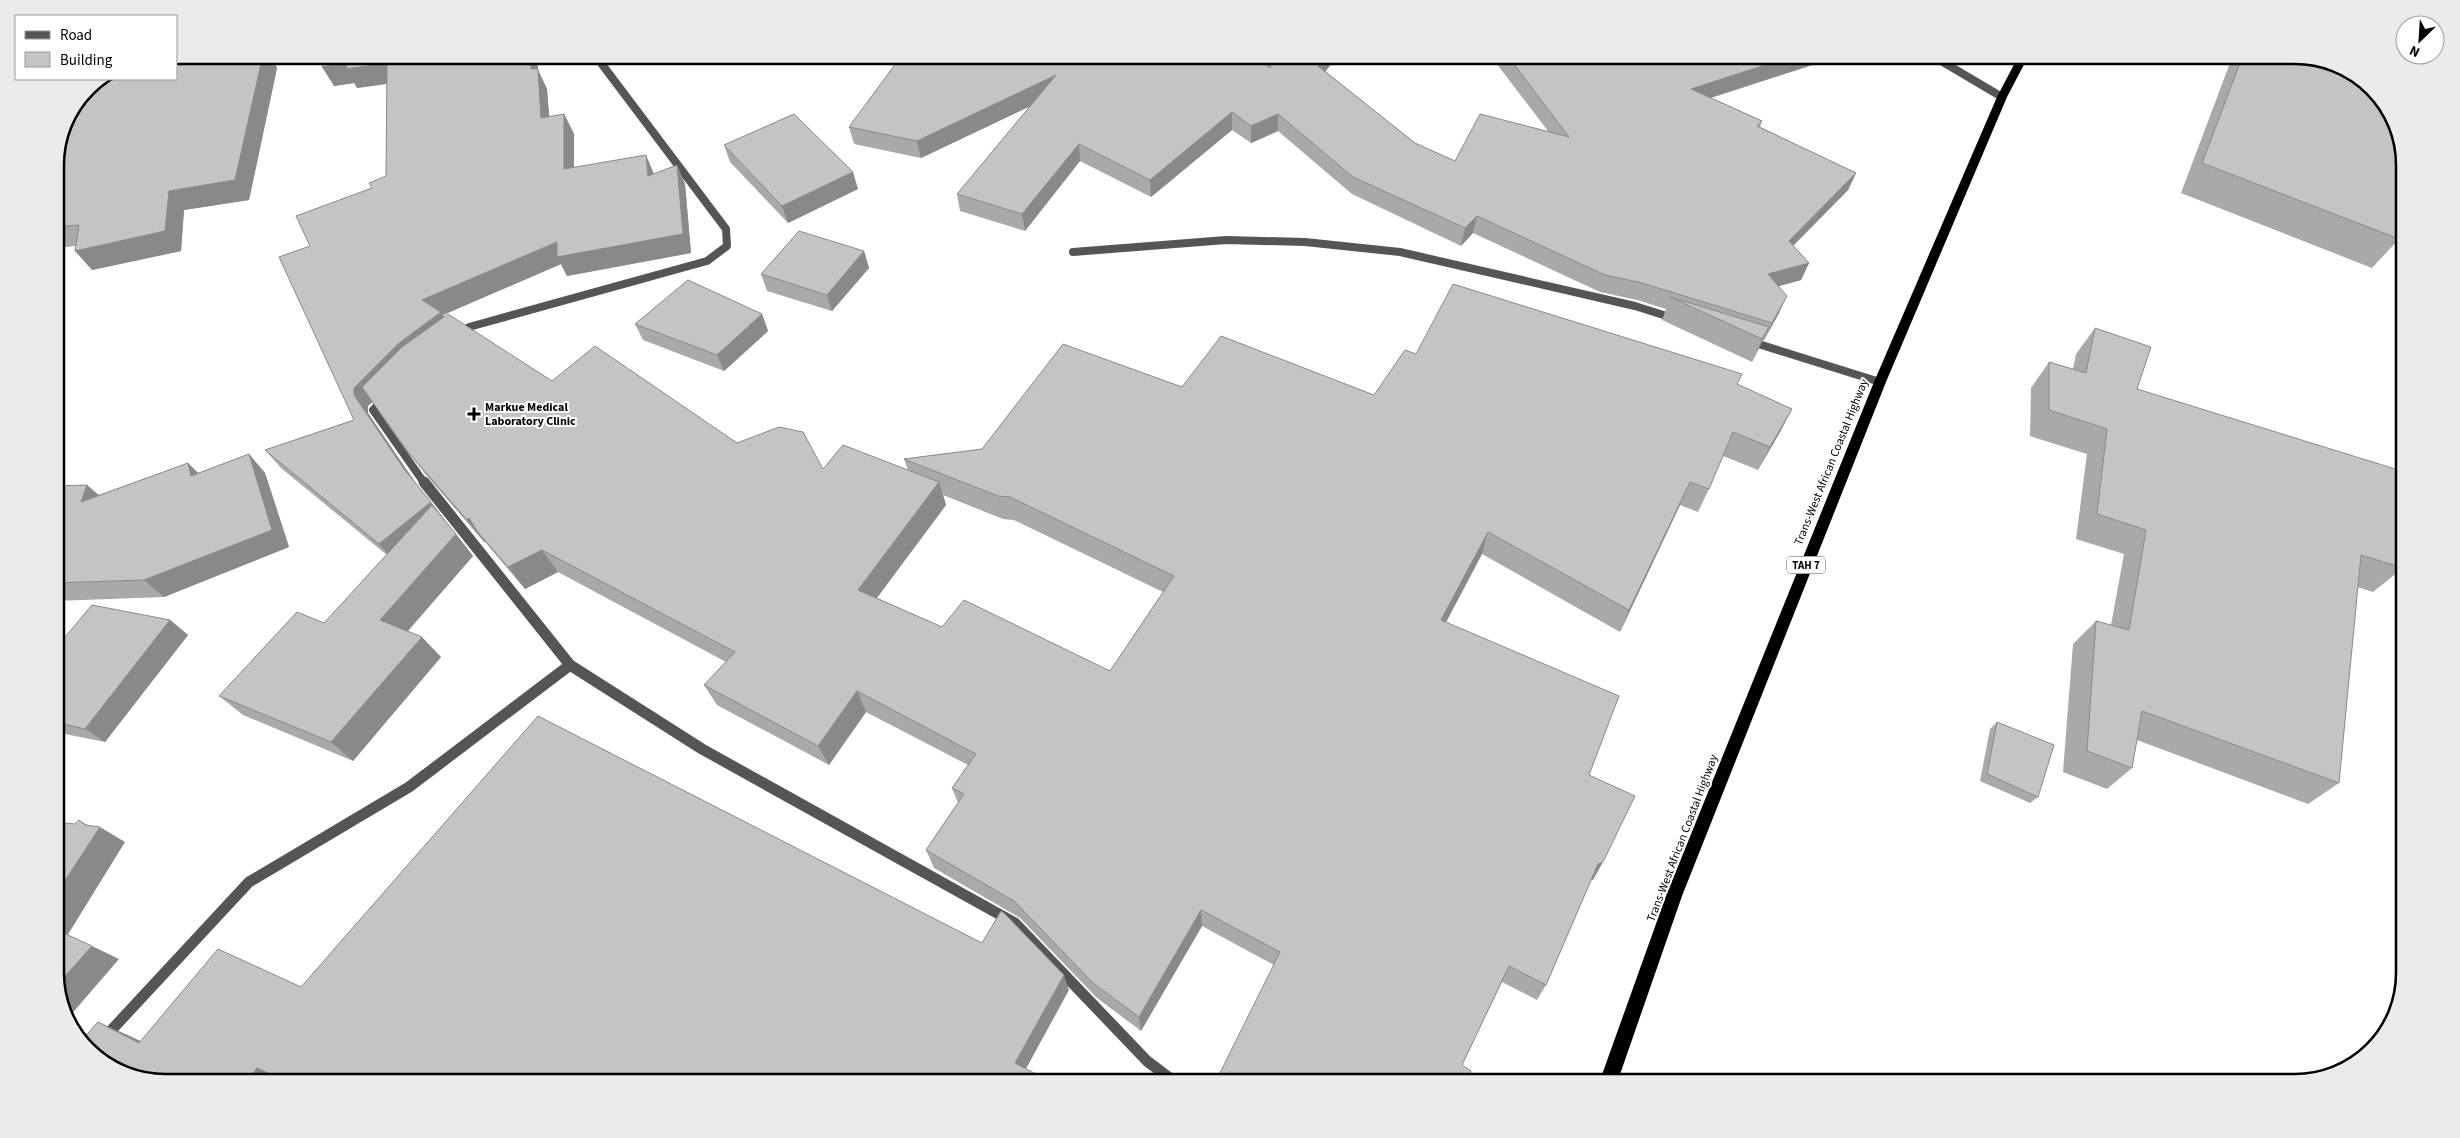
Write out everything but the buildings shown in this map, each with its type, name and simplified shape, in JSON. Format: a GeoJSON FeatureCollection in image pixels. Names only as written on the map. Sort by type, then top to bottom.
{"type":"FeatureCollection","features":[{"type":"Feature","properties":{"kind":"highway","name":"Trans-West African Coastal Highway"},"geometry":{"type":"LineString","coordinates":[[1611,1074],[1674,896],[1880,382],[2002,97],[2019,64]]}},
{"type":"Feature","properties":{"kind":"street"},"geometry":{"type":"LineString","coordinates":[[454,339],[469,327],[707,261],[727,246],[726,230],[602,64]]}},
{"type":"Feature","properties":{"kind":"street"},"geometry":{"type":"LineString","coordinates":[[1946,64],[2002,97]]}},
{"type":"Feature","properties":{"kind":"street"},"geometry":{"type":"LineString","coordinates":[[1073,252],[1171,246],[1226,240],[1305,242],[1400,252],[1635,306],[1682,321]]}},
{"type":"Feature","properties":{"kind":"street"},"geometry":{"type":"LineString","coordinates":[[1738,338],[1880,382]]}},
{"type":"Feature","properties":{"kind":"street"},"geometry":{"type":"LineString","coordinates":[[394,388],[373,410],[412,467],[570,665],[702,749],[1015,922],[1148,1061],[1165,1074]]}},
{"type":"Feature","properties":{"kind":"street"},"geometry":{"type":"LineString","coordinates":[[96,1047],[249,882],[409,787],[570,665]]}},
{"type":"Feature","properties":{"kind":"place","name":"Markue Medical Laboratory Clinic"},"geometry":{"type":"Point","coordinates":[474,414]}}]}
